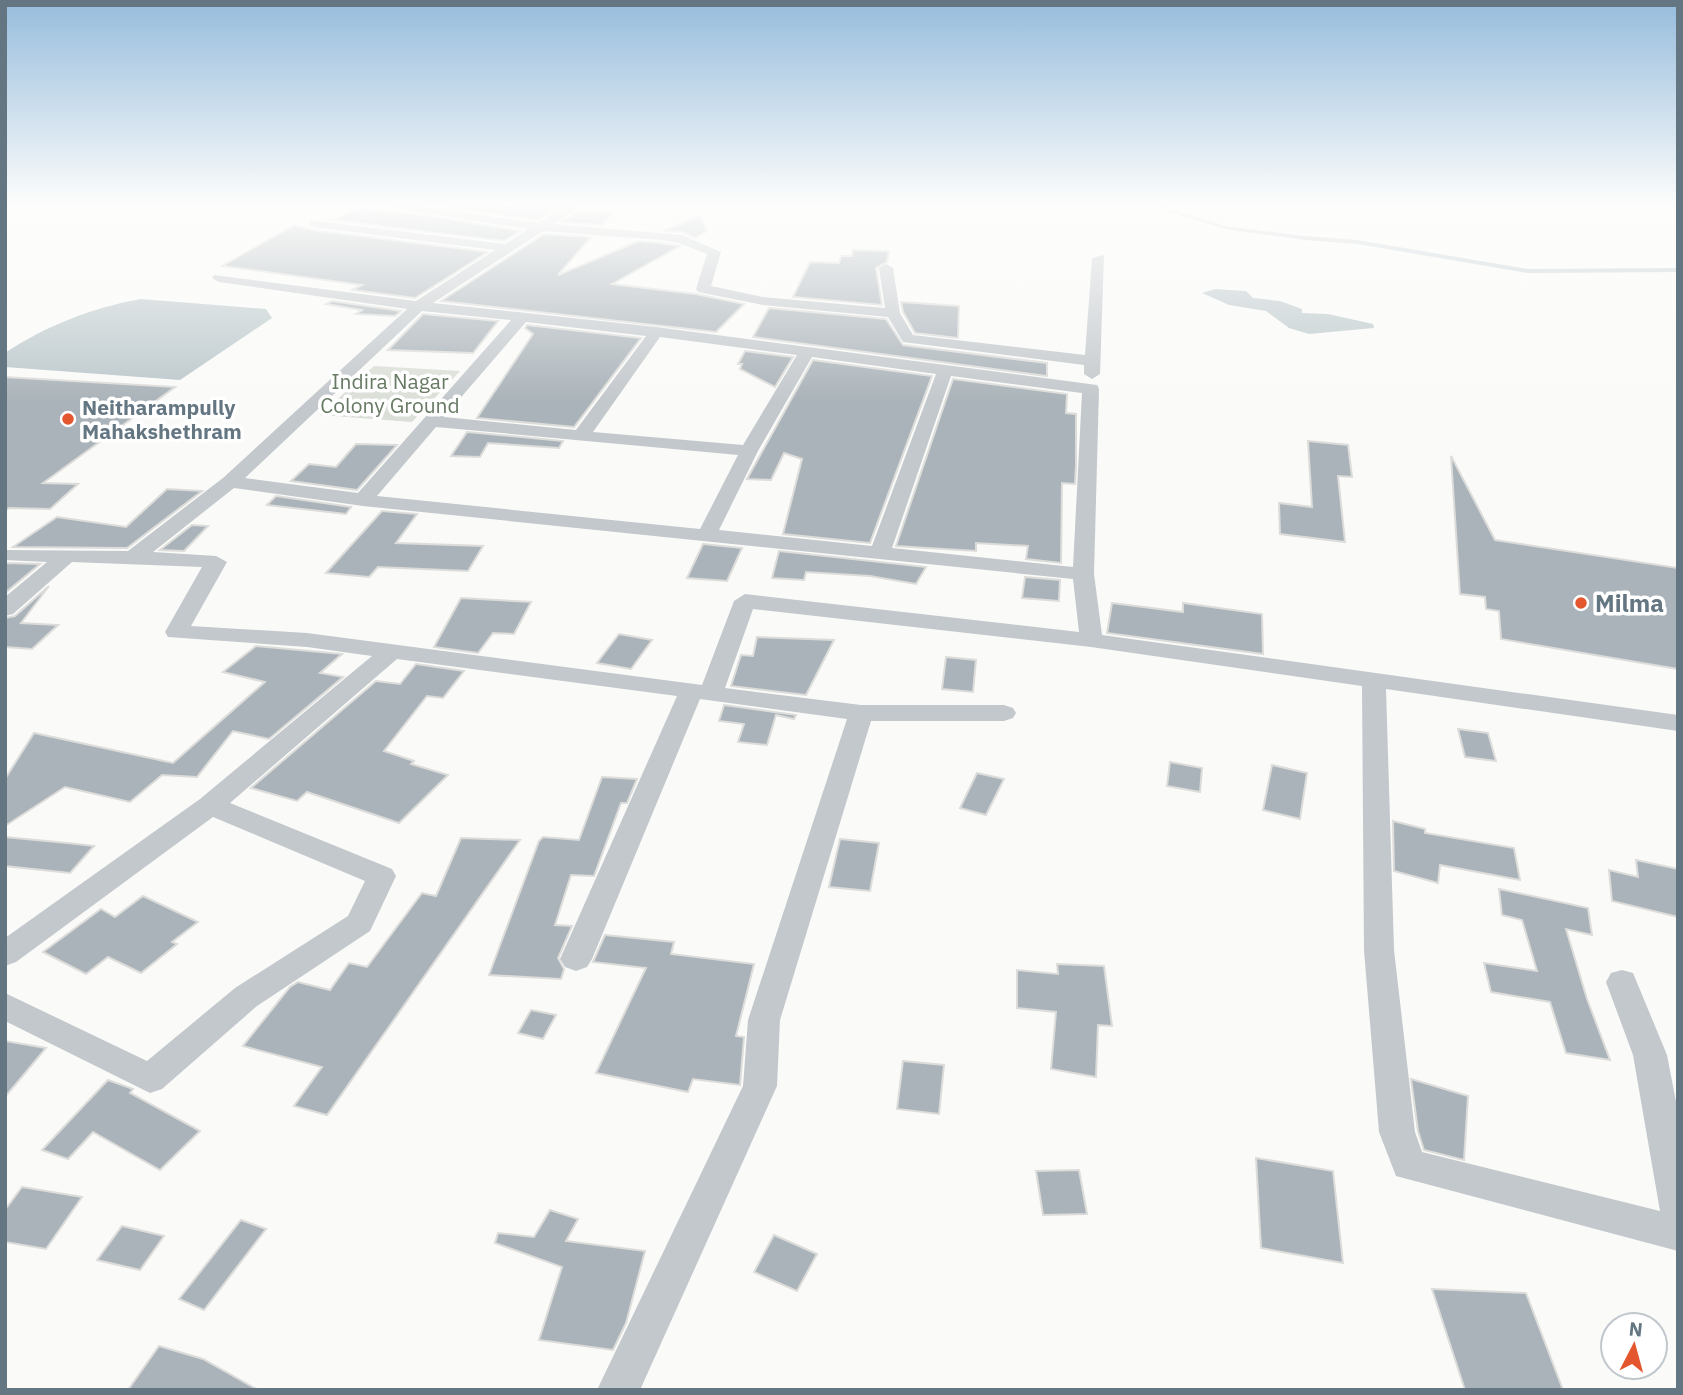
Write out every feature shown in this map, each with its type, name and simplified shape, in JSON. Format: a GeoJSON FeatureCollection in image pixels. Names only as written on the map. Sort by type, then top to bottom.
{"type":"FeatureCollection","features":[{"type":"Feature","properties":{"kind":"street"},"geometry":{"type":"LineString","coordinates":[[133,557],[230,482],[419,306],[473,271]]}},
{"type":"Feature","properties":{"kind":"street"},"geometry":{"type":"LineString","coordinates":[[708,271],[703,289],[763,301],[893,313]]}},
{"type":"Feature","properties":{"kind":"street"},"geometry":{"type":"LineString","coordinates":[[886,271],[893,313],[908,339],[1093,361]]}},
{"type":"Feature","properties":{"kind":"street"},"geometry":{"type":"LineString","coordinates":[[1091,640],[1083,574],[1098,271]]}},
{"type":"Feature","properties":{"kind":"street"},"geometry":{"type":"LineString","coordinates":[[219,278],[419,306],[656,332],[1091,389]]}},
{"type":"Feature","properties":{"kind":"street"},"geometry":{"type":"LineString","coordinates":[[362,500],[522,317]]}},
{"type":"Feature","properties":{"kind":"street"},"geometry":{"type":"LineString","coordinates":[[581,436],[656,332]]}},
{"type":"Feature","properties":{"kind":"street"},"geometry":{"type":"LineString","coordinates":[[706,535],[749,451],[807,352]]}},
{"type":"Feature","properties":{"kind":"street"},"geometry":{"type":"LineString","coordinates":[[880,553],[945,370]]}},
{"type":"Feature","properties":{"kind":"street"},"geometry":{"type":"LineString","coordinates":[[431,421],[749,451]]}},
{"type":"Feature","properties":{"kind":"street"},"geometry":{"type":"LineString","coordinates":[[230,482],[362,500],[1083,574]]}},
{"type":"Feature","properties":{"kind":"street"},"geometry":{"type":"LineString","coordinates":[[12,555],[133,557],[216,562],[176,632],[307,640],[700,694],[861,713],[1004,713]]}},
{"type":"Feature","properties":{"kind":"street"},"geometry":{"type":"LineString","coordinates":[[5,609],[67,556]]}},
{"type":"Feature","properties":{"kind":"street"},"geometry":{"type":"LineString","coordinates":[[576,959],[745,601],[1091,640],[1678,723]]}},
{"type":"Feature","properties":{"kind":"street"},"geometry":{"type":"LineString","coordinates":[[5,954],[210,804],[391,652]]}},
{"type":"Feature","properties":{"kind":"street"},"geometry":{"type":"LineString","coordinates":[[1374,680],[1379,950],[1397,1132],[1409,1164],[1678,1233]]}},
{"type":"Feature","properties":{"kind":"street"},"geometry":{"type":"LineString","coordinates":[[618,1390],[760,1086],[764,1020],[861,713]]}},
{"type":"Feature","properties":{"kind":"street"},"geometry":{"type":"LineString","coordinates":[[5,1006],[150,1079],[246,997],[359,923],[382,876],[210,804]]}},
{"type":"Feature","properties":{"kind":"street"},"geometry":{"type":"LineString","coordinates":[[1622,982],[1650,1055],[1678,1210]]}},
{"type":"Feature","properties":{"kind":"green space","name":"Indira Nagar Colony Ground"},"geometry":{"type":"Polygon","coordinates":[[[374,366],[460,371],[412,422],[320,415],[374,366]]]}},
{"type":"Feature","properties":{"kind":"shaded area"},"geometry":{"type":"Polygon","coordinates":[[[1215,289],[1246,291],[1253,298],[1280,301],[1302,309],[1302,313],[1328,314],[1373,324],[1374,328],[1309,334],[1289,328],[1266,311],[1229,305],[1202,293],[1215,289]]]}},
{"type":"Feature","properties":{"kind":"shaded area"},"geometry":{"type":"Polygon","coordinates":[[[141,299],[266,309],[272,318],[180,380],[5,367],[5,353],[53,326],[88,312],[141,299]]]}},
{"type":"Feature","properties":{"kind":"building"},"geometry":{"type":"Polygon","coordinates":[[[260,271],[458,271],[415,298],[352,290],[362,285],[260,271]]]}},
{"type":"Feature","properties":{"kind":"building"},"geometry":{"type":"Polygon","coordinates":[[[487,271],[561,271],[558,275],[567,271],[635,271],[612,284],[696,294],[744,304],[716,332],[441,301],[487,271]]]}},
{"type":"Feature","properties":{"kind":"building"},"geometry":{"type":"Polygon","coordinates":[[[806,271],[877,271],[882,305],[793,297],[806,271]]]}},
{"type":"Feature","properties":{"kind":"building"},"geometry":{"type":"Polygon","coordinates":[[[332,301],[401,311],[395,316],[356,314],[362,310],[326,304],[332,301]]]}},
{"type":"Feature","properties":{"kind":"building"},"geometry":{"type":"Polygon","coordinates":[[[901,302],[959,306],[958,338],[915,333],[903,312],[901,302]]]}},
{"type":"Feature","properties":{"kind":"building"},"geometry":{"type":"Polygon","coordinates":[[[769,308],[886,319],[903,345],[1047,363],[1047,376],[753,337],[769,308]]]}},
{"type":"Feature","properties":{"kind":"building"},"geometry":{"type":"Polygon","coordinates":[[[423,314],[498,321],[473,353],[388,350],[423,314]]]}},
{"type":"Feature","properties":{"kind":"building"},"geometry":{"type":"Polygon","coordinates":[[[527,325],[641,338],[574,427],[477,418],[533,334],[525,328],[527,325]]]}},
{"type":"Feature","properties":{"kind":"building"},"geometry":{"type":"Polygon","coordinates":[[[745,351],[793,357],[775,387],[740,369],[742,364],[738,364],[745,351]]]}},
{"type":"Feature","properties":{"kind":"building"},"geometry":{"type":"Polygon","coordinates":[[[813,360],[932,376],[870,543],[783,534],[802,459],[784,453],[771,480],[747,479],[813,360]]]}},
{"type":"Feature","properties":{"kind":"building","name":"Neitharampully Mahakshethram"},"geometry":{"type":"Polygon","coordinates":[[[5,377],[175,387],[43,483],[78,484],[50,509],[9,508],[5,511],[5,377]]]}},
{"type":"Feature","properties":{"kind":"building"},"geometry":{"type":"Polygon","coordinates":[[[953,379],[1067,394],[1066,413],[1076,414],[1076,465],[1075,484],[1062,483],[1061,563],[1026,559],[1028,546],[976,543],[976,551],[896,546],[953,379]]]}},
{"type":"Feature","properties":{"kind":"building"},"geometry":{"type":"Polygon","coordinates":[[[467,432],[563,441],[559,448],[488,443],[480,457],[451,456],[467,432]]]}},
{"type":"Feature","properties":{"kind":"building"},"geometry":{"type":"Polygon","coordinates":[[[1308,441],[1348,445],[1352,477],[1338,476],[1345,542],[1280,534],[1279,503],[1312,507],[1308,441]]]}},
{"type":"Feature","properties":{"kind":"building"},"geometry":{"type":"Polygon","coordinates":[[[356,444],[397,445],[357,490],[291,481],[309,464],[336,467],[356,444]]]}},
{"type":"Feature","properties":{"kind":"building","name":"Milma"},"geometry":{"type":"Polygon","coordinates":[[[1451,456],[1495,540],[1678,568],[1678,669],[1501,639],[1499,611],[1486,609],[1485,597],[1460,594],[1451,456]]]}},
{"type":"Feature","properties":{"kind":"building"},"geometry":{"type":"Polygon","coordinates":[[[167,489],[202,491],[127,548],[13,547],[57,517],[126,527],[167,489]]]}},
{"type":"Feature","properties":{"kind":"building"},"geometry":{"type":"Polygon","coordinates":[[[276,496],[351,507],[346,514],[267,505],[276,496]]]}},
{"type":"Feature","properties":{"kind":"building"},"geometry":{"type":"Polygon","coordinates":[[[382,511],[417,514],[396,543],[483,546],[468,571],[378,567],[369,577],[326,573],[382,511]]]}},
{"type":"Feature","properties":{"kind":"building"},"geometry":{"type":"Polygon","coordinates":[[[192,525],[208,526],[184,551],[160,550],[192,525]]]}},
{"type":"Feature","properties":{"kind":"building"},"geometry":{"type":"Polygon","coordinates":[[[703,544],[742,548],[727,581],[687,578],[703,544]]]}},
{"type":"Feature","properties":{"kind":"building"},"geometry":{"type":"Polygon","coordinates":[[[779,551],[926,567],[916,584],[870,576],[806,572],[804,580],[772,578],[779,551]]]}},
{"type":"Feature","properties":{"kind":"building"},"geometry":{"type":"Polygon","coordinates":[[[5,563],[40,564],[5,593],[5,563]]]}},
{"type":"Feature","properties":{"kind":"building"},"geometry":{"type":"Polygon","coordinates":[[[1025,577],[1060,580],[1059,601],[1022,598],[1025,577]]]}},
{"type":"Feature","properties":{"kind":"building"},"geometry":{"type":"Polygon","coordinates":[[[49,586],[21,623],[58,625],[32,649],[5,647],[5,618],[15,616],[49,586]]]}},
{"type":"Feature","properties":{"kind":"building"},"geometry":{"type":"Polygon","coordinates":[[[461,598],[531,602],[514,634],[493,633],[478,653],[434,647],[461,598]]]}},
{"type":"Feature","properties":{"kind":"building"},"geometry":{"type":"Polygon","coordinates":[[[1112,603],[1183,612],[1183,603],[1262,614],[1263,654],[1107,633],[1112,603]]]}},
{"type":"Feature","properties":{"kind":"building"},"geometry":{"type":"Polygon","coordinates":[[[619,634],[652,640],[631,669],[597,663],[619,634]]]}},
{"type":"Feature","properties":{"kind":"building"},"geometry":{"type":"Polygon","coordinates":[[[757,637],[834,640],[806,695],[731,686],[741,655],[753,656],[757,637]]]}},
{"type":"Feature","properties":{"kind":"building"},"geometry":{"type":"Polygon","coordinates":[[[256,646],[342,654],[320,673],[343,677],[269,739],[233,731],[197,777],[162,775],[130,802],[65,787],[5,826],[5,779],[34,733],[173,763],[265,682],[223,672],[256,646]]]}},
{"type":"Feature","properties":{"kind":"building"},"geometry":{"type":"Polygon","coordinates":[[[946,657],[976,660],[973,692],[942,689],[946,657]]]}},
{"type":"Feature","properties":{"kind":"building"},"geometry":{"type":"Polygon","coordinates":[[[416,664],[464,671],[443,698],[427,696],[384,751],[414,761],[411,764],[448,775],[399,823],[307,792],[297,801],[251,788],[376,681],[400,684],[416,664]]]}},
{"type":"Feature","properties":{"kind":"building"},"geometry":{"type":"Polygon","coordinates":[[[724,705],[796,715],[794,719],[776,715],[767,745],[738,742],[744,724],[719,721],[724,705]]]}},
{"type":"Feature","properties":{"kind":"building"},"geometry":{"type":"Polygon","coordinates":[[[1458,729],[1488,733],[1496,761],[1465,757],[1458,729]]]}},
{"type":"Feature","properties":{"kind":"building"},"geometry":{"type":"Polygon","coordinates":[[[1170,762],[1202,768],[1200,792],[1167,786],[1170,762]]]}},
{"type":"Feature","properties":{"kind":"building"},"geometry":{"type":"Polygon","coordinates":[[[1272,765],[1307,773],[1300,819],[1263,810],[1272,765]]]}},
{"type":"Feature","properties":{"kind":"building"},"geometry":{"type":"Polygon","coordinates":[[[977,773],[1004,779],[986,815],[960,808],[977,773]]]}},
{"type":"Feature","properties":{"kind":"building"},"geometry":{"type":"Polygon","coordinates":[[[602,777],[637,779],[627,803],[621,803],[594,876],[571,875],[555,925],[572,926],[558,958],[564,969],[561,979],[489,975],[539,841],[543,837],[579,840],[602,777]]]}},
{"type":"Feature","properties":{"kind":"building"},"geometry":{"type":"Polygon","coordinates":[[[1393,821],[1425,829],[1425,833],[1514,848],[1520,880],[1440,865],[1438,883],[1394,871],[1393,821]]]}},
{"type":"Feature","properties":{"kind":"building"},"geometry":{"type":"Polygon","coordinates":[[[5,837],[94,846],[70,873],[5,866],[5,837]]]}},
{"type":"Feature","properties":{"kind":"building"},"geometry":{"type":"Polygon","coordinates":[[[461,838],[520,840],[327,1115],[294,1106],[322,1067],[243,1046],[290,987],[298,982],[330,990],[349,963],[367,967],[422,893],[436,896],[461,838]]]}},
{"type":"Feature","properties":{"kind":"building"},"geometry":{"type":"Polygon","coordinates":[[[840,839],[879,843],[870,891],[829,887],[840,839]]]}},
{"type":"Feature","properties":{"kind":"building"},"geometry":{"type":"Polygon","coordinates":[[[1636,860],[1678,869],[1678,917],[1612,901],[1609,870],[1638,877],[1636,860]]]}},
{"type":"Feature","properties":{"kind":"building"},"geometry":{"type":"Polygon","coordinates":[[[1499,889],[1588,908],[1592,935],[1566,929],[1587,999],[1610,1060],[1566,1053],[1550,1002],[1491,992],[1484,963],[1537,971],[1522,920],[1502,915],[1499,889]]]}},
{"type":"Feature","properties":{"kind":"building"},"geometry":{"type":"Polygon","coordinates":[[[143,896],[198,922],[172,942],[177,944],[141,973],[108,957],[86,974],[43,952],[101,909],[115,917],[143,896]]]}},
{"type":"Feature","properties":{"kind":"building"},"geometry":{"type":"Polygon","coordinates":[[[605,935],[674,942],[671,954],[754,964],[736,1036],[744,1037],[740,1085],[693,1079],[688,1092],[596,1073],[646,968],[593,962],[605,935]]]}},
{"type":"Feature","properties":{"kind":"building"},"geometry":{"type":"Polygon","coordinates":[[[1057,964],[1104,966],[1112,1026],[1098,1025],[1096,1077],[1051,1069],[1056,1012],[1017,1008],[1017,970],[1058,974],[1057,964]]]}},
{"type":"Feature","properties":{"kind":"building"},"geometry":{"type":"Polygon","coordinates":[[[531,1010],[556,1015],[543,1039],[518,1033],[531,1010]]]}},
{"type":"Feature","properties":{"kind":"building"},"geometry":{"type":"Polygon","coordinates":[[[5,1041],[46,1048],[5,1097],[5,1041]]]}},
{"type":"Feature","properties":{"kind":"building"},"geometry":{"type":"Polygon","coordinates":[[[903,1061],[944,1065],[939,1114],[897,1109],[903,1061]]]}},
{"type":"Feature","properties":{"kind":"building"},"geometry":{"type":"Polygon","coordinates":[[[1411,1079],[1468,1096],[1464,1160],[1424,1150],[1418,1131],[1411,1079]]]}},
{"type":"Feature","properties":{"kind":"building"},"geometry":{"type":"Polygon","coordinates":[[[108,1080],[133,1089],[130,1093],[200,1131],[160,1170],[93,1132],[68,1159],[42,1150],[108,1080]]]}},
{"type":"Feature","properties":{"kind":"building"},"geometry":{"type":"Polygon","coordinates":[[[1256,1158],[1333,1171],[1343,1263],[1261,1248],[1256,1158]]]}},
{"type":"Feature","properties":{"kind":"building"},"geometry":{"type":"Polygon","coordinates":[[[1079,1170],[1087,1214],[1043,1215],[1036,1171],[1079,1170]]]}},
{"type":"Feature","properties":{"kind":"building"},"geometry":{"type":"Polygon","coordinates":[[[22,1187],[82,1197],[46,1249],[5,1242],[5,1210],[22,1187]]]}},
{"type":"Feature","properties":{"kind":"building"},"geometry":{"type":"Polygon","coordinates":[[[550,1210],[578,1219],[566,1241],[645,1251],[626,1323],[613,1350],[539,1340],[562,1267],[495,1243],[498,1233],[534,1237],[550,1210]]]}},
{"type":"Feature","properties":{"kind":"building"},"geometry":{"type":"Polygon","coordinates":[[[241,1220],[266,1229],[204,1310],[179,1299],[241,1220]]]}},
{"type":"Feature","properties":{"kind":"building"},"geometry":{"type":"Polygon","coordinates":[[[122,1226],[164,1236],[140,1270],[97,1260],[122,1226]]]}},
{"type":"Feature","properties":{"kind":"building"},"geometry":{"type":"Polygon","coordinates":[[[774,1235],[817,1254],[797,1291],[754,1272],[774,1235]]]}},
{"type":"Feature","properties":{"kind":"building"},"geometry":{"type":"Polygon","coordinates":[[[1432,1289],[1526,1293],[1563,1390],[1465,1390],[1432,1289]]]}},
{"type":"Feature","properties":{"kind":"building"},"geometry":{"type":"Polygon","coordinates":[[[159,1346],[203,1359],[258,1390],[128,1390],[159,1346]]]}},
{"type":"Feature","properties":{"kind":"place","name":"Neitharampully Mahakshethram"},"geometry":{"type":"Point","coordinates":[68,419]}},
{"type":"Feature","properties":{"kind":"place","name":"Milma"},"geometry":{"type":"Point","coordinates":[1581,603]}}]}
